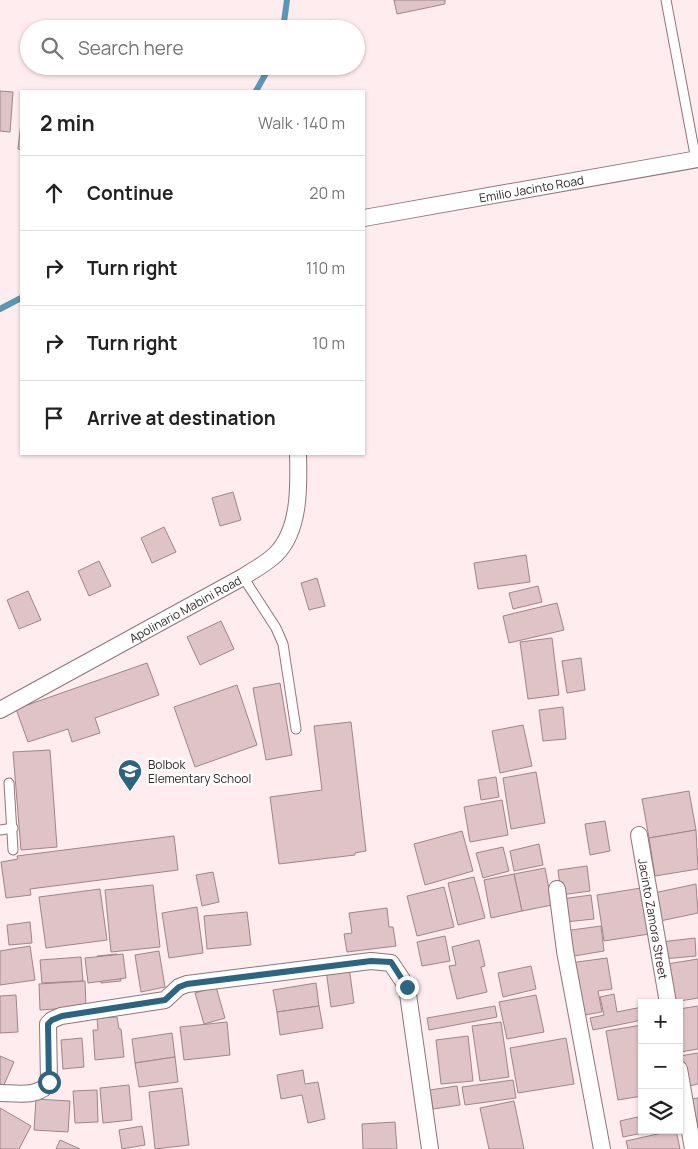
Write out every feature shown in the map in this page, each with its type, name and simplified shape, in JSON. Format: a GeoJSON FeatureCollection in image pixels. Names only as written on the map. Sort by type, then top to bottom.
{"type":"FeatureCollection","features":[{"type":"Feature","properties":{"kind":"street","name":"Emilio Jacinto Road"},"geometry":{"type":"LineString","coordinates":[[365,218],[697,160]]}},
{"type":"Feature","properties":{"kind":"street","name":"Apolinario Mabini Road"},"geometry":{"type":"LineString","coordinates":[[0,710],[244,577],[275,555],[288,538],[299,490],[298,455]]}},
{"type":"Feature","properties":{"kind":"street","name":"Jacinto Zamora Street"},"geometry":{"type":"LineString","coordinates":[[639,835],[667,999]]}},
{"type":"Feature","properties":{"kind":"street"},"geometry":{"type":"LineString","coordinates":[[557,889],[565,951],[602,1149]]}},
{"type":"Feature","properties":{"kind":"street"},"geometry":{"type":"LineString","coordinates":[[0,1093],[37,1092],[45,1088],[49,1082],[48,1024],[62,1016],[165,1000],[179,987],[187,984],[371,961],[391,962],[407,987],[430,1149]]}},
{"type":"Feature","properties":{"kind":"street"},"geometry":{"type":"LineString","coordinates":[[682,1089],[693,1149]]}},
{"type":"Feature","properties":{"kind":"lane"},"geometry":{"type":"LineString","coordinates":[[666,0],[697,160]]}},
{"type":"Feature","properties":{"kind":"lane"},"geometry":{"type":"LineString","coordinates":[[244,577],[276,628],[283,644],[296,729]]}},
{"type":"Feature","properties":{"kind":"lane"},"geometry":{"type":"LineString","coordinates":[[9,782],[13,850]]}},
{"type":"Feature","properties":{"kind":"lane"},"geometry":{"type":"LineString","coordinates":[[0,830],[13,828]]}},
{"type":"Feature","properties":{"kind":"building"},"geometry":{"type":"Polygon","coordinates":[[[394,0],[445,0],[445,4],[397,14],[394,0]]]}},
{"type":"Feature","properties":{"kind":"building"},"geometry":{"type":"Polygon","coordinates":[[[0,91],[13,92],[10,132],[0,131],[0,91]]]}},
{"type":"Feature","properties":{"kind":"building"},"geometry":{"type":"Polygon","coordinates":[[[20,132],[20,150],[18,149],[20,132]]]}},
{"type":"Feature","properties":{"kind":"building"},"geometry":{"type":"Polygon","coordinates":[[[233,492],[241,520],[220,526],[212,498],[233,492]]]}},
{"type":"Feature","properties":{"kind":"building"},"geometry":{"type":"Polygon","coordinates":[[[164,527],[176,552],[152,563],[141,538],[164,527]]]}},
{"type":"Feature","properties":{"kind":"building"},"geometry":{"type":"Polygon","coordinates":[[[526,555],[530,582],[478,589],[474,563],[526,555]]]}},
{"type":"Feature","properties":{"kind":"building"},"geometry":{"type":"Polygon","coordinates":[[[99,561],[111,586],[89,596],[78,571],[99,561]]]}},
{"type":"Feature","properties":{"kind":"building"},"geometry":{"type":"Polygon","coordinates":[[[317,578],[325,606],[309,610],[301,583],[317,578]]]}},
{"type":"Feature","properties":{"kind":"building"},"geometry":{"type":"Polygon","coordinates":[[[538,586],[542,602],[513,609],[509,593],[538,586]]]}},
{"type":"Feature","properties":{"kind":"building"},"geometry":{"type":"Polygon","coordinates":[[[28,591],[41,620],[19,629],[7,600],[28,591]]]}},
{"type":"Feature","properties":{"kind":"building"},"geometry":{"type":"Polygon","coordinates":[[[557,603],[564,630],[509,643],[503,616],[557,603]]]}},
{"type":"Feature","properties":{"kind":"building"},"geometry":{"type":"Polygon","coordinates":[[[221,621],[234,649],[200,665],[187,637],[221,621]]]}},
{"type":"Feature","properties":{"kind":"building"},"geometry":{"type":"Polygon","coordinates":[[[552,638],[559,695],[528,699],[520,642],[552,638]]]}},
{"type":"Feature","properties":{"kind":"building"},"geometry":{"type":"Polygon","coordinates":[[[581,658],[585,690],[567,693],[562,661],[581,658]]]}},
{"type":"Feature","properties":{"kind":"building"},"geometry":{"type":"Polygon","coordinates":[[[147,663],[159,695],[95,718],[100,733],[72,742],[68,729],[28,742],[16,709],[147,663]]]}},
{"type":"Feature","properties":{"kind":"building"},"geometry":{"type":"Polygon","coordinates":[[[280,683],[292,755],[266,760],[253,688],[280,683]]]}},
{"type":"Feature","properties":{"kind":"building"},"geometry":{"type":"Polygon","coordinates":[[[237,685],[257,745],[195,767],[174,707],[237,685]]]}},
{"type":"Feature","properties":{"kind":"building"},"geometry":{"type":"Polygon","coordinates":[[[563,707],[566,739],[543,741],[539,710],[563,707]]]}},
{"type":"Feature","properties":{"kind":"building"},"geometry":{"type":"Polygon","coordinates":[[[351,722],[366,851],[355,853],[355,855],[279,864],[270,797],[322,790],[314,726],[351,722]]]}},
{"type":"Feature","properties":{"kind":"building"},"geometry":{"type":"Polygon","coordinates":[[[523,725],[532,766],[500,773],[492,731],[523,725]]]}},
{"type":"Feature","properties":{"kind":"building"},"geometry":{"type":"Polygon","coordinates":[[[50,750],[57,847],[21,850],[13,752],[50,750]]]}},
{"type":"Feature","properties":{"kind":"building"},"geometry":{"type":"Polygon","coordinates":[[[536,772],[545,823],[511,829],[503,778],[536,772]]]}},
{"type":"Feature","properties":{"kind":"building"},"geometry":{"type":"Polygon","coordinates":[[[496,777],[499,797],[481,800],[478,780],[496,777]]]}},
{"type":"Feature","properties":{"kind":"building"},"geometry":{"type":"Polygon","coordinates":[[[689,791],[696,830],[649,838],[642,799],[689,791]]]}},
{"type":"Feature","properties":{"kind":"building"},"geometry":{"type":"Polygon","coordinates":[[[502,800],[508,835],[470,842],[464,807],[502,800]]]}},
{"type":"Feature","properties":{"kind":"building"},"geometry":{"type":"Polygon","coordinates":[[[605,821],[610,851],[590,855],[585,824],[605,821]]]}},
{"type":"Feature","properties":{"kind":"building"},"geometry":{"type":"Polygon","coordinates":[[[696,830],[698,869],[655,876],[649,838],[696,830]]]}},
{"type":"Feature","properties":{"kind":"building"},"geometry":{"type":"Polygon","coordinates":[[[462,831],[473,871],[425,885],[414,844],[462,831]]]}},
{"type":"Feature","properties":{"kind":"building"},"geometry":{"type":"Polygon","coordinates":[[[174,836],[178,870],[30,889],[31,895],[6,898],[1,862],[18,859],[17,856],[174,836]]]}},
{"type":"Feature","properties":{"kind":"building"},"geometry":{"type":"Polygon","coordinates":[[[539,844],[543,865],[514,871],[510,851],[539,844]]]}},
{"type":"Feature","properties":{"kind":"building"},"geometry":{"type":"Polygon","coordinates":[[[503,847],[509,871],[483,878],[476,853],[503,847]]]}},
{"type":"Feature","properties":{"kind":"building"},"geometry":{"type":"Polygon","coordinates":[[[587,866],[590,891],[561,895],[558,870],[587,866]]]}},
{"type":"Feature","properties":{"kind":"building"},"geometry":{"type":"Polygon","coordinates":[[[545,868],[552,905],[522,911],[514,874],[545,868]]]}},
{"type":"Feature","properties":{"kind":"building"},"geometry":{"type":"Polygon","coordinates":[[[213,872],[219,902],[202,906],[196,875],[213,872]]]}},
{"type":"Feature","properties":{"kind":"building"},"geometry":{"type":"Polygon","coordinates":[[[514,874],[522,911],[491,918],[484,880],[514,874]]]}},
{"type":"Feature","properties":{"kind":"building"},"geometry":{"type":"Polygon","coordinates":[[[474,877],[485,918],[458,925],[448,883],[474,877]]]}},
{"type":"Feature","properties":{"kind":"building"},"geometry":{"type":"Polygon","coordinates":[[[696,884],[698,913],[660,921],[654,893],[696,884]]]}},
{"type":"Feature","properties":{"kind":"building"},"geometry":{"type":"Polygon","coordinates":[[[153,885],[160,947],[111,952],[105,890],[153,885]]]}},
{"type":"Feature","properties":{"kind":"building"},"geometry":{"type":"Polygon","coordinates":[[[444,887],[454,927],[417,936],[407,896],[444,887]]]}},
{"type":"Feature","properties":{"kind":"building"},"geometry":{"type":"Polygon","coordinates":[[[641,888],[649,934],[604,941],[597,895],[641,888]]]}},
{"type":"Feature","properties":{"kind":"building"},"geometry":{"type":"Polygon","coordinates":[[[100,889],[107,940],[46,948],[39,897],[100,889]]]}},
{"type":"Feature","properties":{"kind":"building"},"geometry":{"type":"Polygon","coordinates":[[[591,895],[594,919],[565,922],[562,899],[591,895]]]}},
{"type":"Feature","properties":{"kind":"building"},"geometry":{"type":"Polygon","coordinates":[[[197,907],[203,953],[169,958],[162,913],[197,907]]]}},
{"type":"Feature","properties":{"kind":"building"},"geometry":{"type":"Polygon","coordinates":[[[387,908],[389,927],[393,927],[396,946],[347,952],[344,934],[352,933],[349,913],[387,908]]]}},
{"type":"Feature","properties":{"kind":"building"},"geometry":{"type":"Polygon","coordinates":[[[247,912],[251,945],[207,949],[204,916],[247,912]]]}},
{"type":"Feature","properties":{"kind":"building"},"geometry":{"type":"Polygon","coordinates":[[[30,922],[32,943],[9,945],[7,925],[30,922]]]}},
{"type":"Feature","properties":{"kind":"building"},"geometry":{"type":"Polygon","coordinates":[[[601,926],[604,951],[568,957],[564,931],[601,926]]]}},
{"type":"Feature","properties":{"kind":"building"},"geometry":{"type":"Polygon","coordinates":[[[445,936],[450,961],[422,966],[417,942],[445,936]]]}},
{"type":"Feature","properties":{"kind":"building"},"geometry":{"type":"Polygon","coordinates":[[[695,938],[696,956],[663,959],[661,942],[695,938]]]}},
{"type":"Feature","properties":{"kind":"building"},"geometry":{"type":"Polygon","coordinates":[[[479,940],[485,966],[481,967],[487,992],[457,999],[449,966],[456,965],[452,947],[479,940]]]}},
{"type":"Feature","properties":{"kind":"building"},"geometry":{"type":"Polygon","coordinates":[[[30,946],[35,980],[0,985],[0,951],[30,946]]]}},
{"type":"Feature","properties":{"kind":"building"},"geometry":{"type":"Polygon","coordinates":[[[159,951],[165,987],[141,992],[135,955],[159,951]]]}},
{"type":"Feature","properties":{"kind":"building"},"geometry":{"type":"Polygon","coordinates":[[[117,954],[121,981],[101,983],[97,956],[117,954]]]}},
{"type":"Feature","properties":{"kind":"building"},"geometry":{"type":"Polygon","coordinates":[[[123,954],[126,978],[88,983],[85,958],[123,954]]]}},
{"type":"Feature","properties":{"kind":"building"},"geometry":{"type":"Polygon","coordinates":[[[81,957],[83,981],[42,983],[40,960],[81,957]]]}},
{"type":"Feature","properties":{"kind":"building"},"geometry":{"type":"Polygon","coordinates":[[[607,958],[612,989],[598,991],[602,1012],[579,1016],[570,963],[607,958]]]}},
{"type":"Feature","properties":{"kind":"building"},"geometry":{"type":"Polygon","coordinates":[[[698,959],[698,998],[683,1000],[673,999],[667,964],[698,959]]]}},
{"type":"Feature","properties":{"kind":"building"},"geometry":{"type":"Polygon","coordinates":[[[531,966],[536,989],[503,997],[498,973],[531,966]]]}},
{"type":"Feature","properties":{"kind":"building"},"geometry":{"type":"Polygon","coordinates":[[[349,967],[354,1003],[331,1007],[326,970],[349,967]]]}},
{"type":"Feature","properties":{"kind":"building"},"geometry":{"type":"Polygon","coordinates":[[[85,981],[86,1007],[40,1010],[39,984],[85,981]]]}},
{"type":"Feature","properties":{"kind":"building"},"geometry":{"type":"Polygon","coordinates":[[[316,983],[319,1006],[277,1012],[273,990],[316,983]]]}},
{"type":"Feature","properties":{"kind":"building"},"geometry":{"type":"Polygon","coordinates":[[[216,987],[225,1018],[204,1024],[195,993],[216,987]]]}},
{"type":"Feature","properties":{"kind":"building"},"geometry":{"type":"Polygon","coordinates":[[[614,994],[617,1012],[638,1008],[638,1021],[593,1030],[590,1018],[604,1015],[600,997],[614,994]]]}},
{"type":"Feature","properties":{"kind":"building"},"geometry":{"type":"Polygon","coordinates":[[[16,995],[18,1032],[0,1033],[0,996],[16,995]]]}},
{"type":"Feature","properties":{"kind":"building"},"geometry":{"type":"Polygon","coordinates":[[[536,995],[544,1032],[507,1039],[499,1002],[536,995]]]}},
{"type":"Feature","properties":{"kind":"building"},"geometry":{"type":"Polygon","coordinates":[[[319,1006],[323,1028],[280,1035],[277,1012],[319,1006]]]}},
{"type":"Feature","properties":{"kind":"building"},"geometry":{"type":"Polygon","coordinates":[[[495,1006],[497,1017],[429,1030],[427,1018],[495,1006]]]}},
{"type":"Feature","properties":{"kind":"building"},"geometry":{"type":"Polygon","coordinates":[[[698,1006],[698,1049],[683,1052],[683,1008],[698,1006]]]}},
{"type":"Feature","properties":{"kind":"building"},"geometry":{"type":"Polygon","coordinates":[[[117,1017],[119,1029],[121,1029],[124,1057],[95,1060],[93,1030],[98,1030],[97,1018],[117,1017]]]}},
{"type":"Feature","properties":{"kind":"building"},"geometry":{"type":"Polygon","coordinates":[[[227,1022],[230,1055],[184,1060],[180,1027],[227,1022]]]}},
{"type":"Feature","properties":{"kind":"building"},"geometry":{"type":"Polygon","coordinates":[[[501,1022],[509,1077],[480,1081],[472,1026],[501,1022]]]}},
{"type":"Feature","properties":{"kind":"building"},"geometry":{"type":"Polygon","coordinates":[[[638,1026],[638,1097],[618,1100],[606,1031],[638,1026]]]}},
{"type":"Feature","properties":{"kind":"building"},"geometry":{"type":"Polygon","coordinates":[[[172,1033],[175,1057],[135,1063],[132,1039],[172,1033]]]}},
{"type":"Feature","properties":{"kind":"building"},"geometry":{"type":"Polygon","coordinates":[[[468,1036],[473,1081],[441,1084],[436,1040],[468,1036]]]}},
{"type":"Feature","properties":{"kind":"building"},"geometry":{"type":"Polygon","coordinates":[[[82,1038],[84,1067],[63,1069],[61,1040],[82,1038]]]}},
{"type":"Feature","properties":{"kind":"building"},"geometry":{"type":"Polygon","coordinates":[[[566,1038],[574,1084],[518,1093],[510,1048],[566,1038]]]}},
{"type":"Feature","properties":{"kind":"building"},"geometry":{"type":"Polygon","coordinates":[[[698,1053],[698,1084],[685,1087],[683,1056],[698,1053]]]}},
{"type":"Feature","properties":{"kind":"building"},"geometry":{"type":"Polygon","coordinates":[[[0,1056],[14,1062],[3,1087],[0,1086],[0,1056]]]}},
{"type":"Feature","properties":{"kind":"building"},"geometry":{"type":"Polygon","coordinates":[[[175,1057],[178,1082],[139,1087],[135,1063],[175,1057]]]}},
{"type":"Feature","properties":{"kind":"building"},"geometry":{"type":"Polygon","coordinates":[[[303,1070],[305,1084],[318,1082],[325,1119],[308,1123],[302,1095],[281,1099],[277,1075],[303,1070]]]}},
{"type":"Feature","properties":{"kind":"building"},"geometry":{"type":"Polygon","coordinates":[[[513,1080],[516,1098],[465,1105],[462,1087],[513,1080]]]}},
{"type":"Feature","properties":{"kind":"building"},"geometry":{"type":"Polygon","coordinates":[[[129,1085],[132,1120],[103,1123],[100,1088],[129,1085]]]}},
{"type":"Feature","properties":{"kind":"building"},"geometry":{"type":"Polygon","coordinates":[[[457,1086],[460,1105],[433,1109],[430,1090],[457,1086]]]}},
{"type":"Feature","properties":{"kind":"building"},"geometry":{"type":"Polygon","coordinates":[[[182,1088],[189,1145],[155,1149],[149,1092],[182,1088]]]}},
{"type":"Feature","properties":{"kind":"building"},"geometry":{"type":"Polygon","coordinates":[[[97,1090],[98,1122],[75,1123],[73,1091],[97,1090]]]}},
{"type":"Feature","properties":{"kind":"building"},"geometry":{"type":"Polygon","coordinates":[[[698,1098],[698,1147],[690,1099],[698,1098]]]}},
{"type":"Feature","properties":{"kind":"building"},"geometry":{"type":"Polygon","coordinates":[[[36,1099],[70,1101],[68,1132],[34,1130],[36,1099]]]}},
{"type":"Feature","properties":{"kind":"building"},"geometry":{"type":"Polygon","coordinates":[[[514,1101],[524,1149],[489,1149],[480,1108],[514,1101]]]}},
{"type":"Feature","properties":{"kind":"building"},"geometry":{"type":"Polygon","coordinates":[[[0,1108],[31,1126],[19,1149],[0,1149],[0,1108]]]}},
{"type":"Feature","properties":{"kind":"building"},"geometry":{"type":"Polygon","coordinates":[[[638,1117],[638,1134],[623,1137],[620,1121],[638,1117]]]}},
{"type":"Feature","properties":{"kind":"building"},"geometry":{"type":"Polygon","coordinates":[[[395,1122],[397,1149],[363,1149],[362,1124],[395,1122]]]}},
{"type":"Feature","properties":{"kind":"building"},"geometry":{"type":"Polygon","coordinates":[[[142,1126],[145,1145],[122,1149],[119,1130],[142,1126]]]}},
{"type":"Feature","properties":{"kind":"building"},"geometry":{"type":"Polygon","coordinates":[[[658,1134],[677,1134],[680,1149],[628,1149],[626,1141],[658,1134]]]}},
{"type":"Feature","properties":{"kind":"building"},"geometry":{"type":"Polygon","coordinates":[[[60,1140],[80,1149],[56,1149],[60,1140]]]}},
{"type":"Feature","properties":{"kind":"waterway"},"geometry":{"type":"LineString","coordinates":[[284,20],[287,0]]}},
{"type":"Feature","properties":{"kind":"waterway"},"geometry":{"type":"LineString","coordinates":[[257,90],[265,75]]}},
{"type":"Feature","properties":{"kind":"waterway"},"geometry":{"type":"LineString","coordinates":[[0,309],[20,299]]}},
{"type":"Feature","properties":{"kind":"place","name":"Bolbok Elementary School"},"geometry":{"type":"Point","coordinates":[130,792]}},
{"type":"Feature","properties":{"kind":"route"},"geometry":{"type":"LineString","coordinates":[[49,1082],[48,1024],[62,1016],[165,1000],[172,996],[179,987],[187,984],[371,961],[391,962],[407,987]]}}]}
